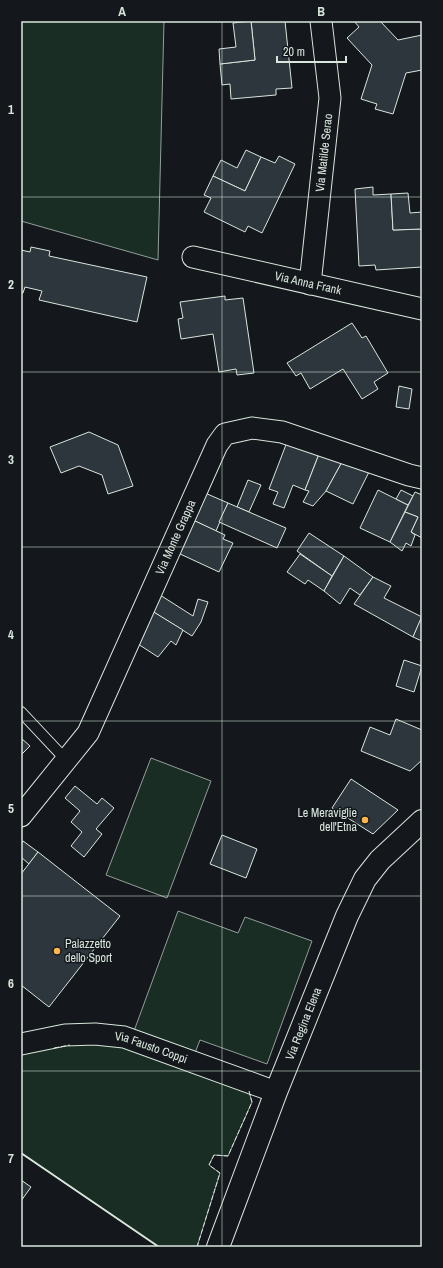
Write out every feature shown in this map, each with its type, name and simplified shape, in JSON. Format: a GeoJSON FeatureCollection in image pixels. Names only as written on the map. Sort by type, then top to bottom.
{"type":"FeatureCollection","features":[{"type":"Feature","properties":{"kind":"street","name":"Via Matilde Serao"},"geometry":{"type":"LineString","coordinates":[[310,284],[330,98],[321,21]]}},
{"type":"Feature","properties":{"kind":"street","name":"Via Anna Frank"},"geometry":{"type":"LineString","coordinates":[[193,257],[422,309]]}},
{"type":"Feature","properties":{"kind":"street","name":"Via Monte Grappa"},"geometry":{"type":"LineString","coordinates":[[21,816],[67,761],[88,733],[217,445],[225,434],[252,428],[282,432],[409,475],[422,478]]}},
{"type":"Feature","properties":{"kind":"street","name":"Via Regina Elena"},"geometry":{"type":"LineString","coordinates":[[218,1247],[276,1092],[347,916],[365,879],[380,860],[422,821]]}},
{"type":"Feature","properties":{"kind":"street","name":"Via Fausto Coppi"},"geometry":{"type":"LineString","coordinates":[[21,1044],[65,1035],[95,1034],[124,1037],[276,1092]]}},
{"type":"Feature","properties":{"kind":"lane"},"geometry":{"type":"LineString","coordinates":[[21,712],[67,761]]}},
{"type":"Feature","properties":{"kind":"green space"},"geometry":{"type":"Polygon","coordinates":[[[21,21],[164,21],[158,260],[21,221],[21,21]]]}},
{"type":"Feature","properties":{"kind":"green space"},"geometry":{"type":"Polygon","coordinates":[[[151,758],[211,781],[167,898],[106,875],[151,758]]]}},
{"type":"Feature","properties":{"kind":"green space"},"geometry":{"type":"Polygon","coordinates":[[[178,911],[238,933],[245,917],[312,941],[267,1064],[200,1040],[195,1053],[134,1031],[178,911]]]}},
{"type":"Feature","properties":{"kind":"green space"},"geometry":{"type":"Polygon","coordinates":[[[105,1041],[249,1092],[252,1102],[228,1156],[214,1155],[209,1165],[220,1173],[197,1247],[159,1247],[21,1153],[21,1054],[80,1043],[105,1041]]]}},
{"type":"Feature","properties":{"kind":"building"},"geometry":{"type":"Polygon","coordinates":[[[251,21],[285,21],[292,88],[276,89],[276,95],[231,99],[230,84],[222,85],[220,64],[255,60],[251,21]]]}},
{"type":"Feature","properties":{"kind":"building"},"geometry":{"type":"Polygon","coordinates":[[[251,21],[255,60],[220,64],[219,49],[236,47],[233,23],[251,21]]]}},
{"type":"Feature","properties":{"kind":"building"},"geometry":{"type":"Polygon","coordinates":[[[354,21],[380,21],[398,40],[422,35],[422,70],[406,73],[393,114],[375,109],[377,104],[361,99],[372,65],[347,38],[359,27],[354,21]]]}},
{"type":"Feature","properties":{"kind":"building"},"geometry":{"type":"Polygon","coordinates":[[[246,150],[261,157],[245,191],[213,176],[221,160],[237,168],[246,150]]]}},
{"type":"Feature","properties":{"kind":"building"},"geometry":{"type":"Polygon","coordinates":[[[279,156],[295,164],[262,233],[248,226],[245,232],[204,212],[211,198],[204,195],[213,176],[245,191],[261,157],[275,163],[279,156]]]}},
{"type":"Feature","properties":{"kind":"building"},"geometry":{"type":"Polygon","coordinates":[[[373,187],[373,195],[391,194],[393,230],[422,229],[422,267],[376,270],[375,265],[359,266],[355,189],[373,187]]]}},
{"type":"Feature","properties":{"kind":"building"},"geometry":{"type":"Polygon","coordinates":[[[408,193],[410,213],[422,212],[422,229],[393,230],[391,194],[408,193]]]}},
{"type":"Feature","properties":{"kind":"building"},"geometry":{"type":"Polygon","coordinates":[[[31,247],[50,251],[49,256],[147,277],[137,322],[39,300],[42,291],[25,287],[23,293],[21,293],[21,250],[30,252],[31,247]]]}},
{"type":"Feature","properties":{"kind":"building"},"geometry":{"type":"Polygon","coordinates":[[[225,296],[225,300],[243,298],[254,373],[237,375],[236,369],[219,372],[213,334],[181,339],[178,319],[183,318],[180,302],[225,296]]]}},
{"type":"Feature","properties":{"kind":"building"},"geometry":{"type":"Polygon","coordinates":[[[352,323],[362,338],[366,336],[388,373],[374,382],[378,389],[362,399],[343,369],[310,389],[301,373],[296,376],[287,363],[352,323]]]}},
{"type":"Feature","properties":{"kind":"building"},"geometry":{"type":"Polygon","coordinates":[[[399,386],[412,389],[409,409],[396,407],[399,386]]]}},
{"type":"Feature","properties":{"kind":"building"},"geometry":{"type":"Polygon","coordinates":[[[89,432],[118,445],[133,486],[108,494],[102,475],[79,466],[61,473],[50,447],[89,432]]]}},
{"type":"Feature","properties":{"kind":"building"},"geometry":{"type":"Polygon","coordinates":[[[287,442],[319,454],[305,490],[293,485],[284,508],[273,504],[278,492],[269,489],[287,442]]]}},
{"type":"Feature","properties":{"kind":"building"},"geometry":{"type":"Polygon","coordinates":[[[319,454],[342,462],[326,491],[313,506],[303,502],[309,491],[305,490],[319,454]]]}},
{"type":"Feature","properties":{"kind":"building"},"geometry":{"type":"Polygon","coordinates":[[[342,462],[369,472],[353,504],[326,491],[342,462]]]}},
{"type":"Feature","properties":{"kind":"building"},"geometry":{"type":"Polygon","coordinates":[[[248,480],[261,485],[249,512],[237,507],[248,480]]]}},
{"type":"Feature","properties":{"kind":"building"},"geometry":{"type":"Polygon","coordinates":[[[378,490],[408,505],[390,542],[360,528],[378,490]]]}},
{"type":"Feature","properties":{"kind":"building"},"geometry":{"type":"Polygon","coordinates":[[[401,490],[413,496],[408,505],[396,499],[401,490]]]}},
{"type":"Feature","properties":{"kind":"building"},"geometry":{"type":"Polygon","coordinates":[[[415,492],[422,495],[422,538],[411,532],[418,517],[405,512],[415,492]]]}},
{"type":"Feature","properties":{"kind":"building"},"geometry":{"type":"Polygon","coordinates":[[[205,493],[228,503],[216,531],[193,520],[205,493]]]}},
{"type":"Feature","properties":{"kind":"building"},"geometry":{"type":"Polygon","coordinates":[[[228,503],[286,528],[277,548],[219,522],[228,503]]]}},
{"type":"Feature","properties":{"kind":"building"},"geometry":{"type":"Polygon","coordinates":[[[405,512],[418,517],[411,532],[415,535],[411,546],[406,543],[402,551],[390,542],[405,512]]]}},
{"type":"Feature","properties":{"kind":"building"},"geometry":{"type":"Polygon","coordinates":[[[193,520],[225,535],[223,539],[233,543],[219,572],[178,553],[193,520]]]}},
{"type":"Feature","properties":{"kind":"building"},"geometry":{"type":"Polygon","coordinates":[[[309,533],[344,556],[332,576],[297,551],[309,533]]]}},
{"type":"Feature","properties":{"kind":"building"},"geometry":{"type":"Polygon","coordinates":[[[300,554],[332,576],[324,591],[308,580],[305,584],[287,572],[300,554]]]}},
{"type":"Feature","properties":{"kind":"building"},"geometry":{"type":"Polygon","coordinates":[[[344,556],[373,577],[360,595],[350,588],[340,604],[324,591],[344,556]]]}},
{"type":"Feature","properties":{"kind":"building"},"geometry":{"type":"Polygon","coordinates":[[[373,577],[391,586],[384,598],[422,617],[413,637],[354,604],[373,577]]]}},
{"type":"Feature","properties":{"kind":"building"},"geometry":{"type":"Polygon","coordinates":[[[160,595],[193,616],[198,599],[208,602],[201,622],[192,636],[152,611],[160,595]]]}},
{"type":"Feature","properties":{"kind":"building"},"geometry":{"type":"Polygon","coordinates":[[[152,611],[183,630],[176,645],[171,641],[158,657],[138,644],[152,611]]]}},
{"type":"Feature","properties":{"kind":"building"},"geometry":{"type":"Polygon","coordinates":[[[422,616],[422,641],[413,637],[422,616]]]}},
{"type":"Feature","properties":{"kind":"building"},"geometry":{"type":"Polygon","coordinates":[[[404,660],[422,666],[414,692],[396,686],[404,660]]]}},
{"type":"Feature","properties":{"kind":"building"},"geometry":{"type":"Polygon","coordinates":[[[396,719],[422,730],[422,760],[410,771],[361,751],[370,727],[390,735],[396,719]]]}},
{"type":"Feature","properties":{"kind":"building"},"geometry":{"type":"Polygon","coordinates":[[[21,738],[30,746],[21,755],[21,738]]]}},
{"type":"Feature","properties":{"kind":"building"},"geometry":{"type":"Polygon","coordinates":[[[351,779],[398,810],[373,834],[332,808],[351,779]]]}},
{"type":"Feature","properties":{"kind":"building"},"geometry":{"type":"Polygon","coordinates":[[[75,786],[97,804],[102,798],[114,808],[96,829],[102,834],[84,857],[71,846],[82,832],[71,822],[80,811],[65,798],[75,786]]]}},
{"type":"Feature","properties":{"kind":"building"},"geometry":{"type":"Polygon","coordinates":[[[222,835],[257,849],[246,878],[210,864],[222,835]]]}},
{"type":"Feature","properties":{"kind":"building"},"geometry":{"type":"Polygon","coordinates":[[[23,841],[38,852],[29,864],[21,857],[21,844],[23,841]]]}},
{"type":"Feature","properties":{"kind":"building","name":"Palazzetto dello Sport"},"geometry":{"type":"Polygon","coordinates":[[[38,852],[120,916],[49,1007],[21,985],[21,874],[38,852]]]}},
{"type":"Feature","properties":{"kind":"building"},"geometry":{"type":"Polygon","coordinates":[[[21,1180],[31,1187],[21,1201],[21,1180]]]}},
{"type":"Feature","properties":{"kind":"fence"},"geometry":{"type":"LineString","coordinates":[[54,1048],[70,1045]]}},
{"type":"Feature","properties":{"kind":"fence"},"geometry":{"type":"LineString","coordinates":[[197,1247],[220,1173],[209,1165],[214,1155],[228,1156],[252,1102],[249,1091]]}},
{"type":"Feature","properties":{"kind":"wall"},"geometry":{"type":"LineString","coordinates":[[21,1153],[159,1247]]}},
{"type":"Feature","properties":{"kind":"place","name":"Le Meraviglie dell'Etna"},"geometry":{"type":"Point","coordinates":[365,820]}},
{"type":"Feature","properties":{"kind":"place","name":"Palazzetto dello Sport"},"geometry":{"type":"Point","coordinates":[57,951]}}]}
